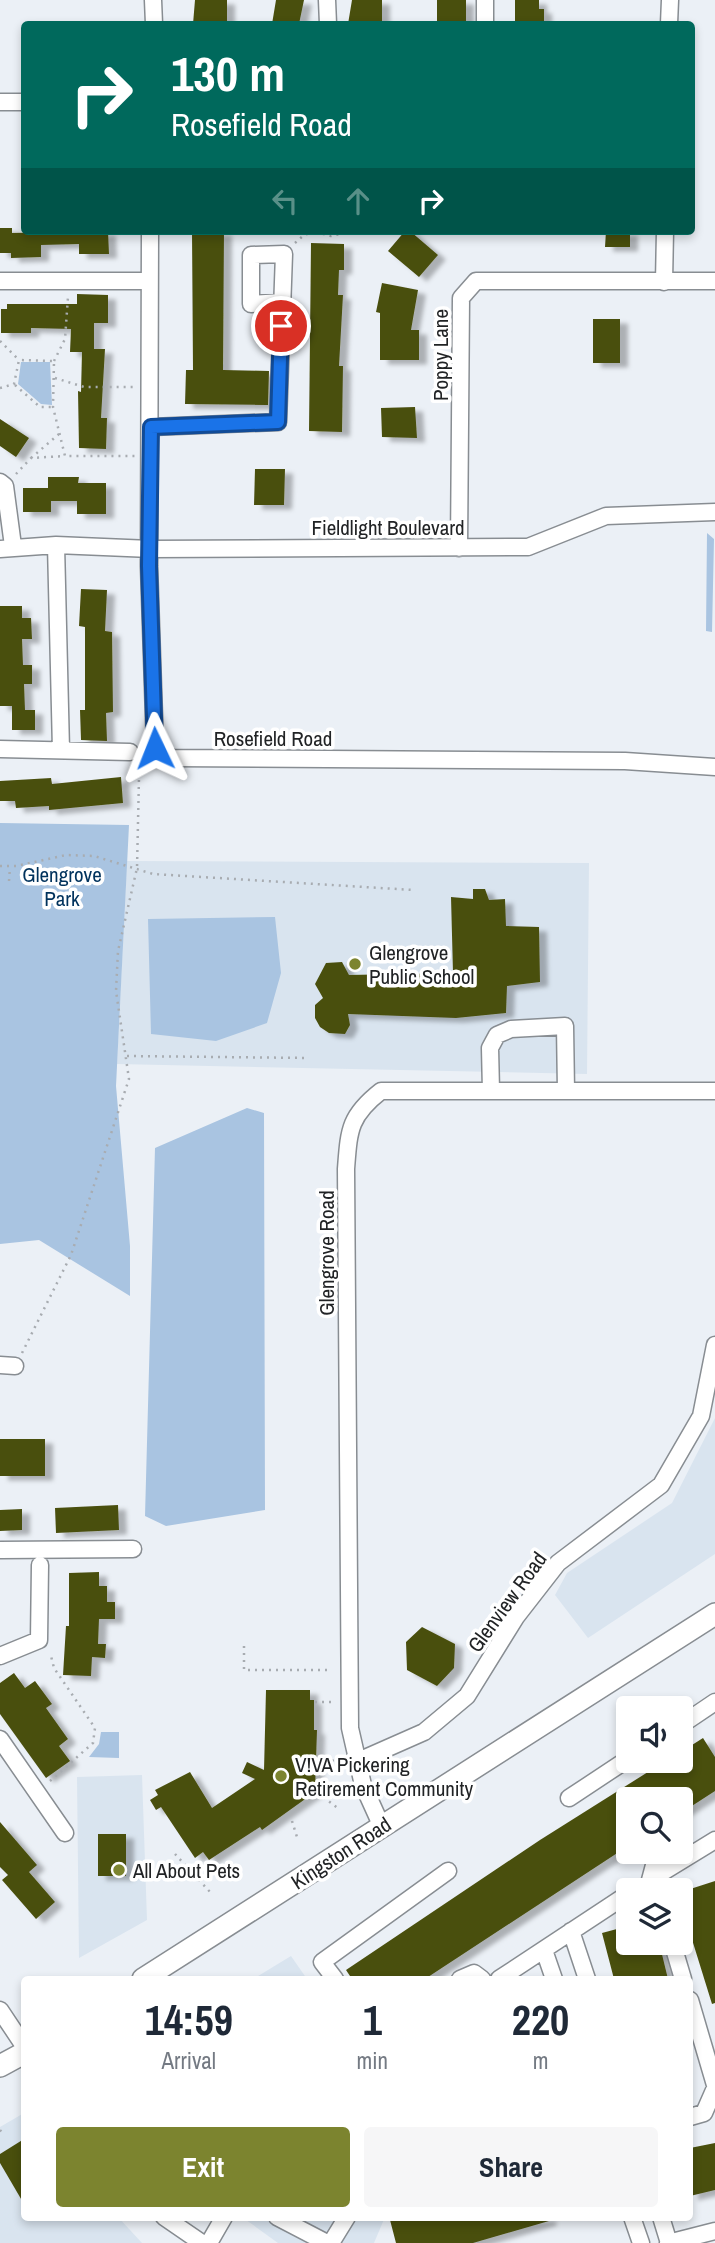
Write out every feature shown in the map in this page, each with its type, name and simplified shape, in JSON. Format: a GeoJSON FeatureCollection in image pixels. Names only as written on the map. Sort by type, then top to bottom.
{"type":"FeatureCollection","features":[{"type":"Feature","properties":{"kind":"main road","name":"Kingston Road"},"geometry":{"type":"LineString","coordinates":[[148,1976],[715,1614]]}},
{"type":"Feature","properties":{"kind":"main road"},"geometry":{"type":"LineString","coordinates":[[0,2066],[21,2055]]}},
{"type":"Feature","properties":{"kind":"street"},"geometry":{"type":"LineString","coordinates":[[153,0],[153,21]]}},
{"type":"Feature","properties":{"kind":"street"},"geometry":{"type":"LineString","coordinates":[[327,0],[328,21]]}},
{"type":"Feature","properties":{"kind":"street"},"geometry":{"type":"LineString","coordinates":[[485,0],[485,21]]}},
{"type":"Feature","properties":{"kind":"street"},"geometry":{"type":"LineString","coordinates":[[669,21],[670,0]]}},
{"type":"Feature","properties":{"kind":"street"},"geometry":{"type":"LineString","coordinates":[[0,102],[21,102]]}},
{"type":"Feature","properties":{"kind":"street"},"geometry":{"type":"LineString","coordinates":[[150,235],[155,748]]}},
{"type":"Feature","properties":{"kind":"street"},"geometry":{"type":"LineString","coordinates":[[664,282],[665,235]]}},
{"type":"Feature","properties":{"kind":"street"},"geometry":{"type":"LineString","coordinates":[[151,427],[278,422],[284,254],[251,255],[251,304],[282,302]]}},
{"type":"Feature","properties":{"kind":"street"},"geometry":{"type":"LineString","coordinates":[[0,281],[149,281]]}},
{"type":"Feature","properties":{"kind":"street","name":"Poppy Lane"},"geometry":{"type":"LineString","coordinates":[[459,548],[461,298],[476,281],[715,282]]}},
{"type":"Feature","properties":{"kind":"street"},"geometry":{"type":"LineString","coordinates":[[2,484],[6,548]]}},
{"type":"Feature","properties":{"kind":"street","name":"Fieldlight Boulevard"},"geometry":{"type":"LineString","coordinates":[[6,548],[56,545],[151,549],[528,547],[606,516],[715,512]]}},
{"type":"Feature","properties":{"kind":"street"},"geometry":{"type":"LineString","coordinates":[[56,545],[61,750]]}},
{"type":"Feature","properties":{"kind":"street","name":"Rosefield Road"},"geometry":{"type":"LineString","coordinates":[[155,748],[172,758],[625,761],[715,767]]}},
{"type":"Feature","properties":{"kind":"street"},"geometry":{"type":"LineString","coordinates":[[0,749],[130,751]]}},
{"type":"Feature","properties":{"kind":"street"},"geometry":{"type":"LineString","coordinates":[[491,1091],[491,1048],[497,1035],[511,1029],[565,1026],[566,1091]]}},
{"type":"Feature","properties":{"kind":"street","name":"Glengrove Road"},"geometry":{"type":"LineString","coordinates":[[356,1762],[349,1728],[346,1183],[349,1127],[362,1107],[381,1091],[715,1091]]}},
{"type":"Feature","properties":{"kind":"street","name":"Glenview Road"},"geometry":{"type":"LineString","coordinates":[[356,1762],[424,1732],[467,1696],[516,1617],[558,1563],[662,1485],[701,1416],[715,1345]]}},
{"type":"Feature","properties":{"kind":"street"},"geometry":{"type":"LineString","coordinates":[[0,1550],[133,1549]]}},
{"type":"Feature","properties":{"kind":"street"},"geometry":{"type":"LineString","coordinates":[[0,1656],[39,1640],[40,1565]]}},
{"type":"Feature","properties":{"kind":"street"},"geometry":{"type":"LineString","coordinates":[[693,1716],[715,1702]]}},
{"type":"Feature","properties":{"kind":"street"},"geometry":{"type":"LineString","coordinates":[[0,1739],[65,1833]]}},
{"type":"Feature","properties":{"kind":"street"},"geometry":{"type":"LineString","coordinates":[[356,1762],[382,1827]]}},
{"type":"Feature","properties":{"kind":"street"},"geometry":{"type":"LineString","coordinates":[[569,1798],[616,1767]]}},
{"type":"Feature","properties":{"kind":"street"},"geometry":{"type":"LineString","coordinates":[[693,1849],[715,1840]]}},
{"type":"Feature","properties":{"kind":"street"},"geometry":{"type":"LineString","coordinates":[[659,1878],[672,1864]]}},
{"type":"Feature","properties":{"kind":"street"},"geometry":{"type":"LineString","coordinates":[[333,1976],[322,1962],[448,1871]]}},
{"type":"Feature","properties":{"kind":"street"},"geometry":{"type":"LineString","coordinates":[[504,1976],[616,1903]]}},
{"type":"Feature","properties":{"kind":"street"},"geometry":{"type":"LineString","coordinates":[[571,1931],[586,1976]]}},
{"type":"Feature","properties":{"kind":"street"},"geometry":{"type":"LineString","coordinates":[[544,1950],[553,1976]]}},
{"type":"Feature","properties":{"kind":"street"},"geometry":{"type":"LineString","coordinates":[[676,1955],[682,1976]]}},
{"type":"Feature","properties":{"kind":"street"},"geometry":{"type":"LineString","coordinates":[[0,2010],[21,2042]]}},
{"type":"Feature","properties":{"kind":"street"},"geometry":{"type":"LineString","coordinates":[[693,2010],[715,2086],[704,2113],[693,2116]]}},
{"type":"Feature","properties":{"kind":"street"},"geometry":{"type":"LineString","coordinates":[[170,2221],[202,2243]]}},
{"type":"Feature","properties":{"kind":"street"},"geometry":{"type":"LineString","coordinates":[[209,2243],[222,2221]]}},
{"type":"Feature","properties":{"kind":"street"},"geometry":{"type":"LineString","coordinates":[[285,2221],[329,2243],[344,2221]]}},
{"type":"Feature","properties":{"kind":"street"},"geometry":{"type":"LineString","coordinates":[[633,2221],[640,2243]]}},
{"type":"Feature","properties":{"kind":"street"},"geometry":{"type":"LineString","coordinates":[[662,2221],[668,2243],[715,2231]]}},
{"type":"Feature","properties":{"kind":"path"},"geometry":{"type":"LineString","coordinates":[[284,254],[304,235]]}},
{"type":"Feature","properties":{"kind":"path"},"geometry":{"type":"LineString","coordinates":[[65,456],[53,407],[54,360],[65,339],[64,316],[71,281]]}},
{"type":"Feature","properties":{"kind":"path"},"geometry":{"type":"LineString","coordinates":[[0,341],[19,360],[54,360]]}},
{"type":"Feature","properties":{"kind":"path"},"geometry":{"type":"LineString","coordinates":[[14,384],[19,360]]}},
{"type":"Feature","properties":{"kind":"path"},"geometry":{"type":"LineString","coordinates":[[55,378],[83,387],[152,387]]}},
{"type":"Feature","properties":{"kind":"path"},"geometry":{"type":"LineString","coordinates":[[0,388],[14,384]]}},
{"type":"Feature","properties":{"kind":"path"},"geometry":{"type":"LineString","coordinates":[[14,384],[40,407],[53,407]]}},
{"type":"Feature","properties":{"kind":"path"},"geometry":{"type":"LineString","coordinates":[[2,484],[59,434]]}},
{"type":"Feature","properties":{"kind":"path"},"geometry":{"type":"LineString","coordinates":[[31,458],[151,456]]}},
{"type":"Feature","properties":{"kind":"path"},"geometry":{"type":"LineString","coordinates":[[8,1365],[71,1255],[129,1079],[116,991],[118,951],[137,869],[139,778],[155,748]]}},
{"type":"Feature","properties":{"kind":"path"},"geometry":{"type":"LineString","coordinates":[[0,866],[66,855],[93,856],[153,874],[413,890]]}},
{"type":"Feature","properties":{"kind":"path"},"geometry":{"type":"LineString","coordinates":[[9,881],[10,866]]}},
{"type":"Feature","properties":{"kind":"path"},"geometry":{"type":"LineString","coordinates":[[127,1056],[309,1058]]}},
{"type":"Feature","properties":{"kind":"path"},"geometry":{"type":"LineString","coordinates":[[244,1646],[244,1670],[331,1670]]}},
{"type":"Feature","properties":{"kind":"path"},"geometry":{"type":"LineString","coordinates":[[37,1792],[93,1743],[96,1728],[54,1668],[51,1656]]}},
{"type":"Feature","properties":{"kind":"path"},"geometry":{"type":"LineString","coordinates":[[315,1702],[331,1702]]}},
{"type":"Feature","properties":{"kind":"path"},"geometry":{"type":"LineString","coordinates":[[319,1766],[339,1758]]}},
{"type":"Feature","properties":{"kind":"path"},"geometry":{"type":"LineString","coordinates":[[318,1793],[339,1809]]}},
{"type":"Feature","properties":{"kind":"path"},"geometry":{"type":"LineString","coordinates":[[292,1821],[297,1837]]}},
{"type":"Feature","properties":{"kind":"path"},"geometry":{"type":"LineString","coordinates":[[175,1854],[211,1893]]}},
{"type":"Feature","properties":{"kind":"path"},"geometry":{"type":"LineString","coordinates":[[0,2130],[4,2135]]}},
{"type":"Feature","properties":{"kind":"shaded area","name":"Glengrove Public School"},"geometry":{"type":"Polygon","coordinates":[[[127,861],[589,863],[587,1074],[117,1064],[127,861]]]}},
{"type":"Feature","properties":{"kind":"shaded area"},"geometry":{"type":"Polygon","coordinates":[[[715,1418],[715,1554],[588,1638],[555,1595],[567,1573],[672,1503],[715,1418]]]}},
{"type":"Feature","properties":{"kind":"shaded area"},"geometry":{"type":"Polygon","coordinates":[[[142,1775],[147,1920],[79,1958],[77,1777],[142,1775]]]}},
{"type":"Feature","properties":{"kind":"shaded area"},"geometry":{"type":"Polygon","coordinates":[[[291,1956],[305,1976],[258,1976],[291,1956]]]}},
{"type":"Feature","properties":{"kind":"shaded area"},"geometry":{"type":"Polygon","coordinates":[[[21,2115],[21,2221],[122,2221],[142,2243],[0,2243],[0,2127],[21,2115]]]}},
{"type":"Feature","properties":{"kind":"shaded area"},"geometry":{"type":"Polygon","coordinates":[[[248,2221],[383,2221],[374,2243],[278,2243],[248,2221]]]}},
{"type":"Feature","properties":{"kind":"green space"},"geometry":{"type":"Polygon","coordinates":[[[21,362],[50,362],[52,405],[41,404],[18,384],[21,362]]]}},
{"type":"Feature","properties":{"kind":"green space"},"geometry":{"type":"Polygon","coordinates":[[[707,533],[714,539],[712,632],[706,631],[707,533]]]}},
{"type":"Feature","properties":{"kind":"green space","name":"Glengrove Park"},"geometry":{"type":"Polygon","coordinates":[[[0,823],[129,825],[116,1086],[130,1246],[130,1296],[39,1240],[0,1244],[0,823]]]}},
{"type":"Feature","properties":{"kind":"green space"},"geometry":{"type":"Polygon","coordinates":[[[275,917],[281,973],[267,1023],[216,1041],[151,1034],[148,919],[275,917]]]}},
{"type":"Feature","properties":{"kind":"green space"},"geometry":{"type":"Polygon","coordinates":[[[247,1108],[264,1113],[265,1510],[166,1526],[145,1516],[155,1148],[247,1108]]]}},
{"type":"Feature","properties":{"kind":"green space"},"geometry":{"type":"Polygon","coordinates":[[[101,1732],[119,1732],[119,1758],[89,1757],[99,1744],[101,1732]]]}},
{"type":"Feature","properties":{"kind":"building"},"geometry":{"type":"Polygon","coordinates":[[[195,0],[227,0],[227,21],[193,21],[195,0]]]}},
{"type":"Feature","properties":{"kind":"building"},"geometry":{"type":"Polygon","coordinates":[[[276,0],[304,0],[300,21],[272,21],[276,0]]]}},
{"type":"Feature","properties":{"kind":"building"},"geometry":{"type":"Polygon","coordinates":[[[352,0],[382,0],[382,21],[348,21],[352,0]]]}},
{"type":"Feature","properties":{"kind":"building"},"geometry":{"type":"Polygon","coordinates":[[[437,0],[466,0],[466,21],[437,21],[437,0]]]}},
{"type":"Feature","properties":{"kind":"building"},"geometry":{"type":"Polygon","coordinates":[[[515,0],[539,0],[539,9],[544,9],[544,21],[515,21],[515,0]]]}},
{"type":"Feature","properties":{"kind":"building"},"geometry":{"type":"Polygon","coordinates":[[[0,228],[12,228],[12,233],[21,233],[21,235],[108,235],[109,254],[79,254],[79,244],[41,245],[41,257],[11,258],[11,253],[0,253],[0,228]]]}},
{"type":"Feature","properties":{"kind":"building"},"geometry":{"type":"Polygon","coordinates":[[[192,235],[224,235],[223,370],[269,371],[268,405],[185,404],[186,370],[193,370],[192,235]]]}},
{"type":"Feature","properties":{"kind":"building"},"geometry":{"type":"Polygon","coordinates":[[[402,235],[415,235],[438,255],[419,277],[388,251],[402,235]]]}},
{"type":"Feature","properties":{"kind":"building"},"geometry":{"type":"Polygon","coordinates":[[[606,235],[630,235],[630,247],[605,247],[606,235]]]}},
{"type":"Feature","properties":{"kind":"building"},"geometry":{"type":"Polygon","coordinates":[[[311,243],[344,244],[344,270],[339,270],[338,295],[343,295],[339,366],[343,366],[342,432],[309,431],[311,243]]]}},
{"type":"Feature","properties":{"kind":"building"},"geometry":{"type":"Polygon","coordinates":[[[382,283],[418,290],[411,330],[419,330],[419,360],[380,360],[380,313],[376,312],[382,283]]]}},
{"type":"Feature","properties":{"kind":"building"},"geometry":{"type":"Polygon","coordinates":[[[77,294],[108,295],[108,323],[94,323],[94,349],[105,349],[101,418],[107,418],[106,449],[79,448],[78,391],[81,392],[82,352],[70,352],[71,329],[31,328],[31,333],[1,333],[1,309],[7,309],[7,304],[77,304],[77,294]]]}},
{"type":"Feature","properties":{"kind":"building"},"geometry":{"type":"Polygon","coordinates":[[[593,319],[620,319],[620,363],[593,363],[593,319]]]}},
{"type":"Feature","properties":{"kind":"building"},"geometry":{"type":"Polygon","coordinates":[[[415,407],[417,438],[382,437],[381,408],[415,407]]]}},
{"type":"Feature","properties":{"kind":"building"},"geometry":{"type":"Polygon","coordinates":[[[0,419],[29,438],[16,457],[0,446],[0,419]]]}},
{"type":"Feature","properties":{"kind":"building"},"geometry":{"type":"Polygon","coordinates":[[[255,469],[285,469],[284,505],[254,505],[255,469]]]}},
{"type":"Feature","properties":{"kind":"building"},"geometry":{"type":"Polygon","coordinates":[[[48,477],[79,477],[78,483],[106,483],[106,514],[77,514],[77,501],[51,501],[51,512],[23,512],[23,488],[48,488],[48,477]]]}},
{"type":"Feature","properties":{"kind":"building"},"geometry":{"type":"Polygon","coordinates":[[[81,589],[107,590],[105,631],[112,632],[113,712],[106,713],[107,741],[81,740],[80,710],[85,710],[85,627],[79,626],[81,589]]]}},
{"type":"Feature","properties":{"kind":"building"},"geometry":{"type":"Polygon","coordinates":[[[0,606],[22,606],[22,618],[31,618],[32,639],[22,639],[23,665],[32,665],[32,684],[24,684],[25,710],[35,710],[35,730],[12,730],[12,706],[0,706],[0,606]]]}},
{"type":"Feature","properties":{"kind":"building"},"geometry":{"type":"Polygon","coordinates":[[[121,777],[123,803],[49,810],[49,806],[16,808],[15,801],[0,801],[0,781],[51,778],[52,784],[121,777]]]}},
{"type":"Feature","properties":{"kind":"building"},"geometry":{"type":"Polygon","coordinates":[[[473,889],[485,889],[489,900],[505,899],[506,926],[539,927],[540,982],[507,986],[506,1013],[456,1018],[348,1014],[350,1025],[345,1034],[329,1033],[320,1027],[315,1018],[315,1005],[323,998],[315,984],[326,963],[342,962],[349,975],[453,973],[451,897],[473,899],[473,889]]]}},
{"type":"Feature","properties":{"kind":"building"},"geometry":{"type":"Polygon","coordinates":[[[0,1439],[45,1439],[45,1476],[0,1476],[0,1439]]]}},
{"type":"Feature","properties":{"kind":"building"},"geometry":{"type":"Polygon","coordinates":[[[118,1505],[119,1530],[56,1533],[55,1508],[118,1505]]]}},
{"type":"Feature","properties":{"kind":"building"},"geometry":{"type":"Polygon","coordinates":[[[22,1509],[22,1530],[0,1531],[0,1510],[22,1509]]]}},
{"type":"Feature","properties":{"kind":"building"},"geometry":{"type":"Polygon","coordinates":[[[99,1572],[99,1586],[107,1586],[107,1602],[115,1602],[115,1619],[99,1619],[98,1644],[106,1644],[105,1658],[92,1657],[91,1676],[63,1675],[66,1626],[69,1626],[69,1573],[99,1572]]]}},
{"type":"Feature","properties":{"kind":"building"},"geometry":{"type":"Polygon","coordinates":[[[422,1627],[455,1644],[454,1668],[437,1686],[407,1670],[406,1642],[422,1627]]]}},
{"type":"Feature","properties":{"kind":"building"},"geometry":{"type":"Polygon","coordinates":[[[14,1673],[25,1688],[35,1681],[52,1704],[46,1708],[68,1739],[59,1746],[70,1761],[46,1778],[0,1714],[0,1683],[14,1673]]]}},
{"type":"Feature","properties":{"kind":"building","name":"V!VA Pickering Retirement Community"},"geometry":{"type":"Polygon","coordinates":[[[266,1690],[310,1690],[310,1700],[314,1700],[314,1730],[317,1730],[315,1792],[262,1830],[260,1827],[209,1860],[203,1852],[195,1858],[161,1807],[156,1810],[150,1800],[158,1795],[155,1790],[190,1772],[212,1808],[255,1779],[242,1773],[247,1762],[264,1770],[266,1690]]]}},
{"type":"Feature","properties":{"kind":"building"},"geometry":{"type":"Polygon","coordinates":[[[703,1738],[715,1757],[715,1791],[693,1805],[693,1787],[624,1787],[646,1773],[693,1773],[693,1744],[703,1738]]]}},
{"type":"Feature","properties":{"kind":"building"},"geometry":{"type":"Polygon","coordinates":[[[616,1792],[616,1854],[430,1976],[350,1976],[346,1970],[616,1792]]]}},
{"type":"Feature","properties":{"kind":"building"},"geometry":{"type":"Polygon","coordinates":[[[0,1822],[37,1865],[29,1872],[55,1902],[36,1919],[2,1880],[8,1875],[0,1867],[0,1822]]]}},
{"type":"Feature","properties":{"kind":"building"},"geometry":{"type":"Polygon","coordinates":[[[98,1834],[126,1834],[126,1876],[98,1876],[98,1834]]]}},
{"type":"Feature","properties":{"kind":"building"},"geometry":{"type":"Polygon","coordinates":[[[715,1881],[715,2003],[712,2004],[693,1943],[693,1888],[715,1881]]]}},
{"type":"Feature","properties":{"kind":"building"},"geometry":{"type":"Polygon","coordinates":[[[616,1929],[616,1955],[662,1955],[667,1976],[613,1976],[602,1933],[616,1929]]]}},
{"type":"Feature","properties":{"kind":"building"},"geometry":{"type":"Polygon","coordinates":[[[21,2141],[21,2199],[0,2163],[0,2154],[21,2141]]]}},
{"type":"Feature","properties":{"kind":"building"},"geometry":{"type":"Polygon","coordinates":[[[715,2143],[715,2190],[693,2195],[693,2147],[715,2143]]]}},
{"type":"Feature","properties":{"kind":"building"},"geometry":{"type":"Polygon","coordinates":[[[390,2221],[549,2221],[473,2243],[396,2243],[390,2221]]]}},
{"type":"Feature","properties":{"kind":"place","name":"Glengrove Public School"},"geometry":{"type":"Point","coordinates":[355,964]}},
{"type":"Feature","properties":{"kind":"place","name":"V!VA Pickering Retirement Community"},"geometry":{"type":"Point","coordinates":[281,1776]}},
{"type":"Feature","properties":{"kind":"place","name":"All About Pets"},"geometry":{"type":"Point","coordinates":[119,1870]}},
{"type":"Feature","properties":{"kind":"route"},"geometry":{"type":"LineString","coordinates":[[155,748],[149,566],[151,427],[278,422],[281,326]]}}]}
